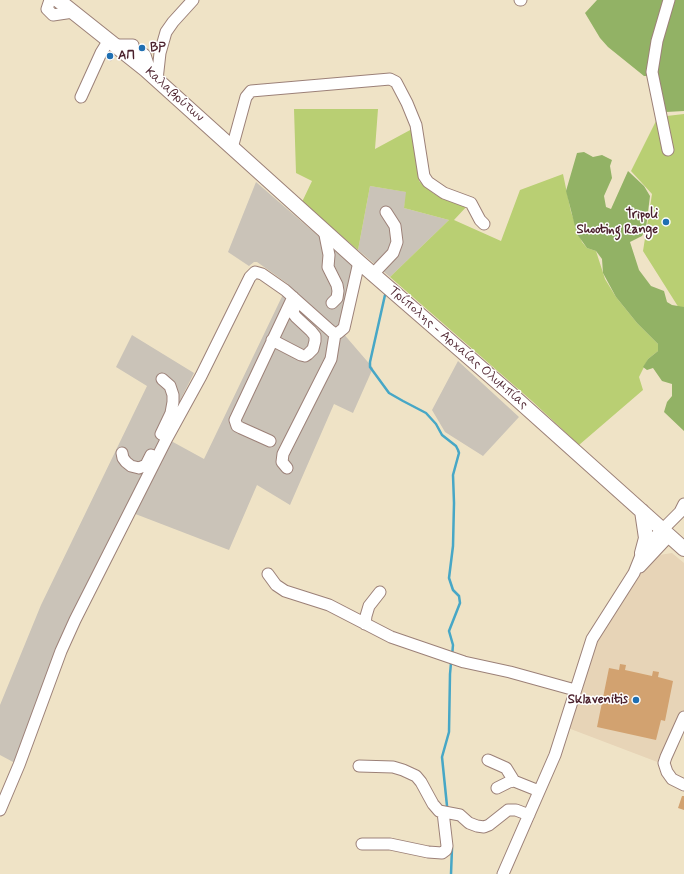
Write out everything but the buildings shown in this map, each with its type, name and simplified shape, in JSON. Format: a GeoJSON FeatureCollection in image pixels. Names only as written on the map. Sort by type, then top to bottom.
{"type":"FeatureCollection","features":[{"type":"Feature","properties":{"kind":"main road","name":"Καλαβρύτων"},"geometry":{"type":"LineString","coordinates":[[56,0],[120,48],[232,148]]}},
{"type":"Feature","properties":{"kind":"main road","name":"Τρίπολης - Αρχαίας Ολυμπίας"},"geometry":{"type":"LineString","coordinates":[[232,148],[684,549]]}},
{"type":"Feature","properties":{"kind":"main road"},"geometry":{"type":"LineString","coordinates":[[642,511],[646,538],[642,553]]}},
{"type":"Feature","properties":{"kind":"street"},"geometry":{"type":"LineString","coordinates":[[154,77],[166,32],[193,0]]}},
{"type":"Feature","properties":{"kind":"street"},"geometry":{"type":"LineString","coordinates":[[668,150],[652,72],[657,40],[669,0]]}},
{"type":"Feature","properties":{"kind":"street"},"geometry":{"type":"LineString","coordinates":[[81,96],[100,53],[120,48]]}},
{"type":"Feature","properties":{"kind":"street"},"geometry":{"type":"LineString","coordinates":[[232,148],[246,98],[252,91],[390,79],[396,82],[416,125],[424,176],[428,182],[444,193],[471,203],[480,220],[484,224]]}},
{"type":"Feature","properties":{"kind":"street"},"geometry":{"type":"LineString","coordinates":[[373,274],[393,253],[397,242],[395,226],[386,212]]}},
{"type":"Feature","properties":{"kind":"street"},"geometry":{"type":"LineString","coordinates":[[324,230],[329,255],[328,267],[337,285],[338,291],[337,298],[332,303]]}},
{"type":"Feature","properties":{"kind":"street"},"geometry":{"type":"LineString","coordinates":[[335,334],[344,328],[359,262]]}},
{"type":"Feature","properties":{"kind":"street"},"geometry":{"type":"LineString","coordinates":[[0,810],[19,765],[61,651],[75,620],[155,455],[201,376],[252,273],[259,272],[285,290],[335,334]]}},
{"type":"Feature","properties":{"kind":"street"},"geometry":{"type":"LineString","coordinates":[[272,340],[305,356],[312,349],[315,336],[293,313],[295,298]]}},
{"type":"Feature","properties":{"kind":"street"},"geometry":{"type":"LineString","coordinates":[[270,441],[237,426],[235,420],[272,340],[295,298]]}},
{"type":"Feature","properties":{"kind":"street"},"geometry":{"type":"LineString","coordinates":[[287,468],[282,462],[283,454],[331,359],[335,334]]}},
{"type":"Feature","properties":{"kind":"street"},"geometry":{"type":"LineString","coordinates":[[122,453],[126,462],[131,466],[139,468],[146,465],[155,455],[171,413],[173,402],[173,394],[170,386],[162,379]]}},
{"type":"Feature","properties":{"kind":"street"},"geometry":{"type":"LineString","coordinates":[[503,874],[555,755],[592,639],[634,573],[666,532],[684,504]]}},
{"type":"Feature","properties":{"kind":"street"},"geometry":{"type":"LineString","coordinates":[[634,573],[642,553],[666,532]]}},
{"type":"Feature","properties":{"kind":"street"},"geometry":{"type":"LineString","coordinates":[[268,574],[276,585],[285,591],[329,605],[391,637],[464,662],[510,672],[575,690]]}},
{"type":"Feature","properties":{"kind":"street"},"geometry":{"type":"LineString","coordinates":[[365,624],[369,606],[380,592]]}},
{"type":"Feature","properties":{"kind":"street"},"geometry":{"type":"LineString","coordinates":[[684,717],[664,763],[667,772],[672,779],[684,785]]}},
{"type":"Feature","properties":{"kind":"street"},"geometry":{"type":"LineString","coordinates":[[488,760],[506,768],[514,782]]}},
{"type":"Feature","properties":{"kind":"street"},"geometry":{"type":"LineString","coordinates":[[359,766],[393,767],[416,776],[439,811],[460,815],[469,823],[477,826],[484,827],[489,825],[508,810],[516,810],[529,815]]}},
{"type":"Feature","properties":{"kind":"street"},"geometry":{"type":"LineString","coordinates":[[497,788],[509,782],[514,782],[540,791]]}},
{"type":"Feature","properties":{"kind":"street"},"geometry":{"type":"LineString","coordinates":[[362,844],[390,844],[428,852],[442,853],[447,847],[443,812]]}},
{"type":"Feature","properties":{"kind":"shaded area"},"geometry":{"type":"Polygon","coordinates":[[[256,182],[354,267],[342,332],[373,368],[353,413],[334,404],[290,505],[257,485],[229,550],[125,510],[15,763],[0,755],[0,705],[41,605],[147,386],[116,367],[132,335],[194,373],[162,436],[204,459],[288,284],[257,262],[254,262],[249,266],[228,252],[256,182]]]}},
{"type":"Feature","properties":{"kind":"shaded area"},"geometry":{"type":"Polygon","coordinates":[[[370,186],[407,192],[404,208],[449,220],[390,277],[358,250],[370,186]]]}},
{"type":"Feature","properties":{"kind":"shaded area"},"geometry":{"type":"Polygon","coordinates":[[[458,361],[519,417],[483,456],[445,432],[432,410],[458,361]]]}},
{"type":"Feature","properties":{"kind":"shaded area"},"geometry":{"type":"Polygon","coordinates":[[[672,553],[684,563],[684,710],[660,763],[568,728],[597,635],[653,556],[672,553]]]}},
{"type":"Feature","properties":{"kind":"green space"},"geometry":{"type":"Polygon","coordinates":[[[597,0],[684,0],[684,111],[666,112],[654,80],[651,76],[644,76],[608,47],[600,38],[585,13],[597,0]]]}},
{"type":"Feature","properties":{"kind":"green space"},"geometry":{"type":"Polygon","coordinates":[[[294,109],[378,109],[375,149],[412,129],[419,181],[441,198],[468,205],[454,220],[501,241],[520,190],[563,174],[571,212],[582,242],[587,248],[596,251],[605,279],[616,297],[637,323],[658,344],[658,351],[648,359],[639,377],[643,390],[579,445],[532,401],[390,277],[449,220],[404,208],[406,192],[370,186],[358,250],[302,202],[312,181],[296,173],[294,109]]]}},
{"type":"Feature","properties":{"kind":"green space","name":"Tripoli Shooting Range"},"geometry":{"type":"Polygon","coordinates":[[[684,114],[684,316],[643,251],[652,194],[631,171],[658,117],[684,114]]]}},
{"type":"Feature","properties":{"kind":"green space"},"geometry":{"type":"Polygon","coordinates":[[[584,152],[593,157],[602,155],[612,160],[610,166],[612,178],[604,196],[606,207],[611,209],[628,171],[644,186],[650,196],[646,228],[642,236],[630,242],[639,270],[651,286],[664,291],[667,302],[672,305],[684,307],[684,431],[664,412],[667,402],[672,396],[672,384],[662,381],[653,368],[647,370],[643,367],[648,359],[658,351],[658,344],[637,323],[616,297],[603,273],[602,259],[596,251],[587,248],[577,234],[566,191],[577,153],[584,152]]]}},
{"type":"Feature","properties":{"kind":"waterway"},"geometry":{"type":"LineString","coordinates":[[385,295],[370,367],[389,393],[426,413],[436,424],[442,435],[456,446],[459,453],[453,475],[453,546],[449,578],[453,590],[459,596],[460,603],[449,631],[453,645],[452,656]]}},
{"type":"Feature","properties":{"kind":"waterway"},"geometry":{"type":"LineString","coordinates":[[447,806],[442,757],[449,732],[451,663]]}},
{"type":"Feature","properties":{"kind":"waterway"},"geometry":{"type":"LineString","coordinates":[[451,874],[452,848]]}},
{"type":"Feature","properties":{"kind":"tunnel"},"geometry":{"type":"LineString","coordinates":[[109,51],[108,53],[114,57]]}},
{"type":"Feature","properties":{"kind":"place","name":"BP"},"geometry":{"type":"Point","coordinates":[142,48]}},
{"type":"Feature","properties":{"kind":"place","name":"ΑΠ"},"geometry":{"type":"Point","coordinates":[110,56]}},
{"type":"Feature","properties":{"kind":"place","name":"Tripoli Shooting Range"},"geometry":{"type":"Point","coordinates":[666,222]}},
{"type":"Feature","properties":{"kind":"place","name":"Sklavenitis"},"geometry":{"type":"Point","coordinates":[636,700]}}]}
